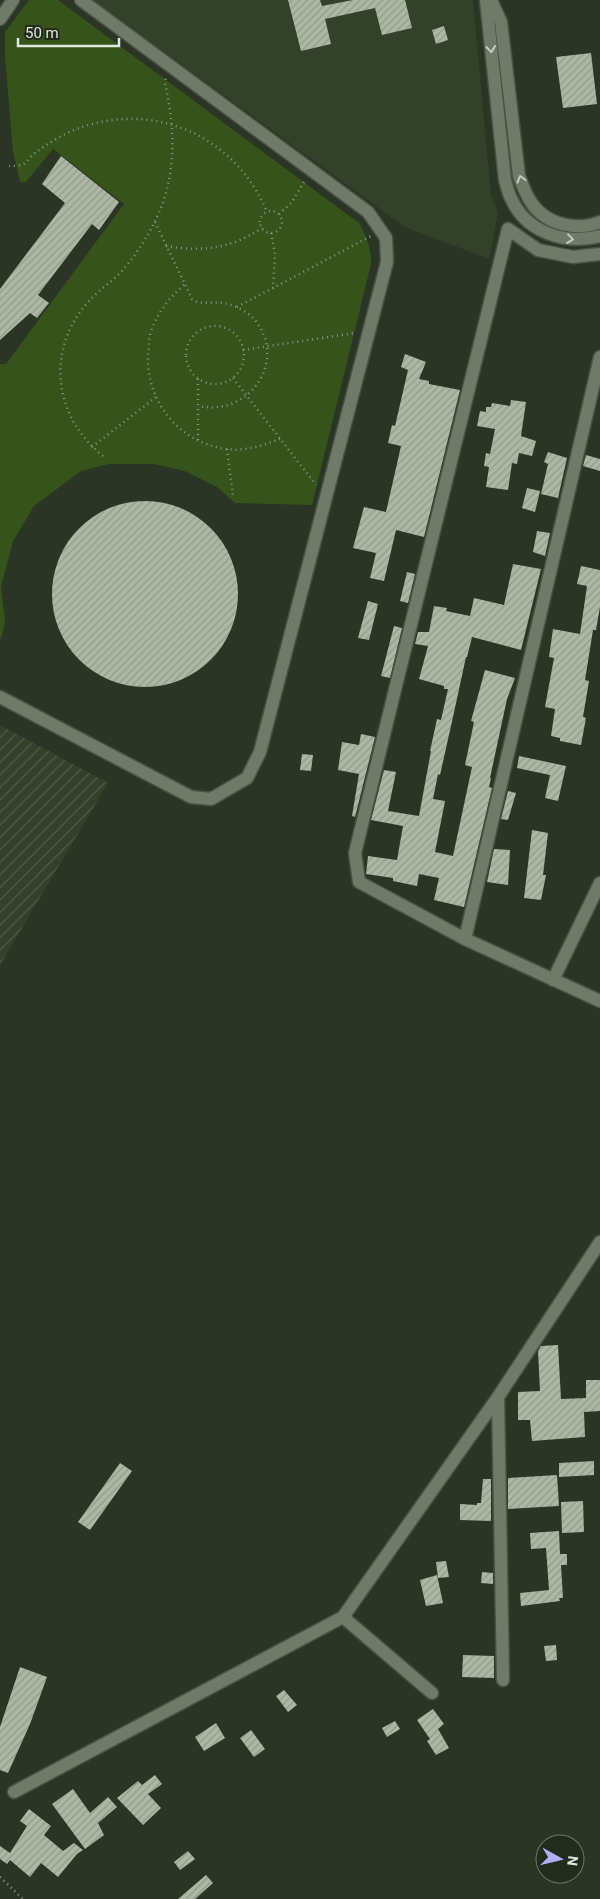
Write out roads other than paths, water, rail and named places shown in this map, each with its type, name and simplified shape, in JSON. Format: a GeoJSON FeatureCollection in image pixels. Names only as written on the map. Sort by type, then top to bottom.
{"type":"FeatureCollection","features":[{"type":"Feature","properties":{"kind":"street"},"geometry":{"type":"LineString","coordinates":[[0,19],[13,0]]}},
{"type":"Feature","properties":{"kind":"street"},"geometry":{"type":"LineString","coordinates":[[0,697],[191,797],[211,798],[247,778],[260,752],[387,262],[386,238],[368,212],[80,0]]}},
{"type":"Feature","properties":{"kind":"street"},"geometry":{"type":"LineString","coordinates":[[486,0],[504,180],[511,199],[520,214],[541,231],[571,240],[587,240],[600,236]]}},
{"type":"Feature","properties":{"kind":"street"},"geometry":{"type":"LineString","coordinates":[[491,0],[501,22],[519,176],[525,192],[539,212],[559,223],[583,227],[600,222]]}},
{"type":"Feature","properties":{"kind":"street"},"geometry":{"type":"LineString","coordinates":[[600,254],[573,257],[538,250],[508,229],[355,853],[359,882],[465,939],[600,1001]]}},
{"type":"Feature","properties":{"kind":"street"},"geometry":{"type":"LineString","coordinates":[[465,939],[600,357]]}},
{"type":"Feature","properties":{"kind":"street"},"geometry":{"type":"LineString","coordinates":[[553,980],[600,883]]}},
{"type":"Feature","properties":{"kind":"street"},"geometry":{"type":"LineString","coordinates":[[14,1792],[343,1617],[498,1397],[600,1242]]}},
{"type":"Feature","properties":{"kind":"street"},"geometry":{"type":"LineString","coordinates":[[498,1397],[503,1680]]}},
{"type":"Feature","properties":{"kind":"street"},"geometry":{"type":"LineString","coordinates":[[343,1617],[432,1693]]}}]}
